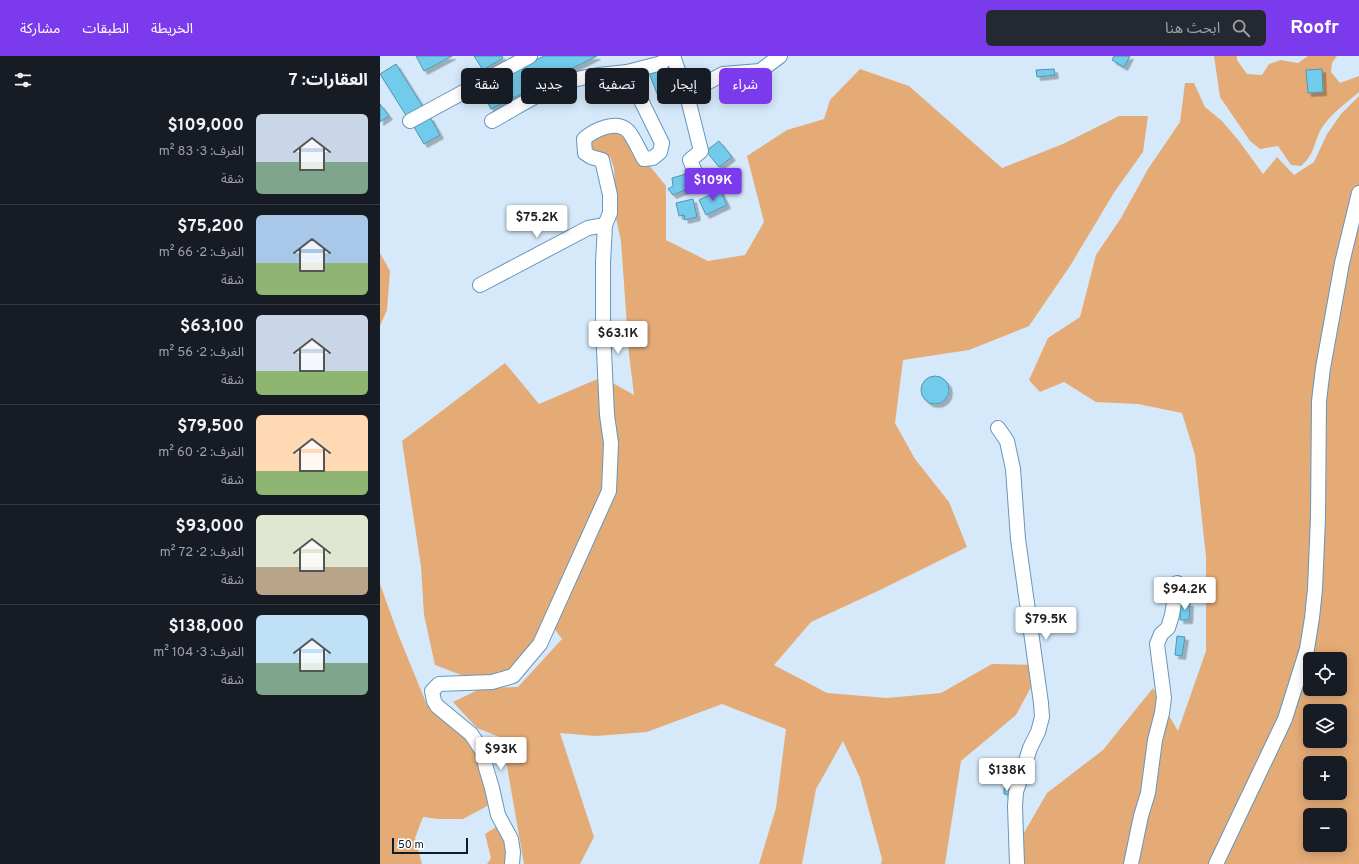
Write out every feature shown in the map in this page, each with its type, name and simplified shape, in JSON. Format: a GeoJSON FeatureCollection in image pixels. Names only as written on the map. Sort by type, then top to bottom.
{"type":"FeatureCollection","features":[{"type":"Feature","properties":{"kind":"street"},"geometry":{"type":"LineString","coordinates":[[410,120],[510,61],[530,56]]}},
{"type":"Feature","properties":{"kind":"street"},"geometry":{"type":"LineString","coordinates":[[643,68],[662,63],[668,56]]}},
{"type":"Feature","properties":{"kind":"street"},"geometry":{"type":"LineString","coordinates":[[673,56],[677,68]]}},
{"type":"Feature","properties":{"kind":"street"},"geometry":{"type":"LineString","coordinates":[[711,80],[723,74],[760,70],[780,56]]}},
{"type":"Feature","properties":{"kind":"street"},"geometry":{"type":"LineString","coordinates":[[492,121],[542,93],[565,83],[585,78]]}},
{"type":"Feature","properties":{"kind":"street"},"geometry":{"type":"LineString","coordinates":[[512,864],[513,852],[511,839],[498,815],[483,752],[471,734],[437,706],[434,701],[432,691],[439,684],[492,682],[513,676],[540,644],[609,491],[611,443],[607,416],[603,322],[603,263],[605,225],[610,213],[610,195],[602,160],[591,157],[585,153],[584,139],[590,134],[610,126],[619,126],[628,131],[644,159],[653,158],[660,152],[662,143],[643,104]]}},
{"type":"Feature","properties":{"kind":"street"},"geometry":{"type":"LineString","coordinates":[[689,104],[701,151],[690,160],[700,184]]}},
{"type":"Feature","properties":{"kind":"street"},"geometry":{"type":"LineString","coordinates":[[1216,864],[1285,719],[1307,649],[1315,589],[1318,518],[1319,402],[1323,368],[1342,263],[1359,193]]}},
{"type":"Feature","properties":{"kind":"street"},"geometry":{"type":"LineString","coordinates":[[480,285],[588,228],[605,225]]}},
{"type":"Feature","properties":{"kind":"street"},"geometry":{"type":"LineString","coordinates":[[998,428],[1007,441],[1013,469],[1018,539],[1042,718],[1038,732],[1030,748],[1016,792],[1017,864]]}},
{"type":"Feature","properties":{"kind":"street"},"geometry":{"type":"LineString","coordinates":[[1131,864],[1141,816],[1148,793],[1155,740],[1164,698],[1157,644],[1161,634],[1168,628],[1172,615],[1177,583]]}},
{"type":"Feature","properties":{"kind":"shaded area"},"geometry":{"type":"Polygon","coordinates":[[[1214,56],[1237,56],[1237,60],[1247,74],[1262,75],[1269,64],[1281,60],[1298,63],[1308,56],[1337,56],[1332,63],[1331,72],[1340,83],[1359,76],[1359,92],[1338,110],[1324,125],[1311,154],[1305,162],[1301,166],[1291,165],[1278,146],[1260,149],[1250,141],[1220,97],[1214,56]]]}},
{"type":"Feature","properties":{"kind":"shaded area"},"geometry":{"type":"Polygon","coordinates":[[[860,69],[909,86],[1002,168],[1063,144],[1119,116],[1148,116],[1143,152],[1115,191],[1070,266],[1029,326],[969,350],[903,360],[895,423],[915,459],[949,502],[967,547],[811,622],[774,665],[827,693],[887,698],[941,693],[992,664],[1043,665],[1016,715],[961,761],[945,864],[881,864],[882,859],[860,778],[843,741],[816,789],[802,864],[759,864],[776,808],[786,729],[722,704],[647,732],[596,736],[560,733],[594,837],[580,864],[524,864],[502,738],[477,728],[453,702],[482,688],[518,687],[562,639],[550,623],[513,672],[472,679],[435,665],[424,615],[421,567],[402,441],[505,363],[539,404],[602,377],[634,395],[629,354],[621,241],[616,218],[614,168],[610,157],[595,152],[589,142],[601,132],[612,132],[623,136],[640,161],[649,165],[666,186],[666,240],[708,261],[745,255],[764,222],[747,156],[787,130],[824,119],[830,100],[860,69]]]}},
{"type":"Feature","properties":{"kind":"shaded area"},"geometry":{"type":"Polygon","coordinates":[[[1185,83],[1194,83],[1205,107],[1222,121],[1239,141],[1263,174],[1277,157],[1294,175],[1314,162],[1327,134],[1341,114],[1359,96],[1359,864],[1010,864],[1014,850],[1047,793],[1103,750],[1153,688],[1178,731],[1206,651],[1206,557],[1195,455],[1182,413],[1138,404],[1096,402],[1064,382],[1040,392],[1029,380],[1048,338],[1080,317],[1096,255],[1121,218],[1148,169],[1180,122],[1185,83]]]}},
{"type":"Feature","properties":{"kind":"shaded area"},"geometry":{"type":"Polygon","coordinates":[[[380,253],[390,271],[387,310],[380,326],[380,253]]]}},
{"type":"Feature","properties":{"kind":"shaded area"},"geometry":{"type":"Polygon","coordinates":[[[380,584],[398,634],[427,705],[453,724],[475,747],[485,782],[489,805],[463,819],[438,819],[423,817],[415,838],[422,864],[380,864],[380,584]]]}},
{"type":"Feature","properties":{"kind":"shaded area"},"geometry":{"type":"Polygon","coordinates":[[[496,827],[508,844],[510,864],[487,864],[491,858],[485,834],[496,827]]]}},
{"type":"Feature","properties":{"kind":"building"},"geometry":{"type":"Polygon","coordinates":[[[416,56],[452,56],[424,71],[416,56]]]}},
{"type":"Feature","properties":{"kind":"building"},"geometry":{"type":"Polygon","coordinates":[[[474,56],[502,56],[503,58],[486,68],[482,68],[474,56]]]}},
{"type":"Feature","properties":{"kind":"building"},"geometry":{"type":"Polygon","coordinates":[[[544,56],[597,56],[573,68],[521,68],[521,94],[513,98],[513,72],[544,56]]]}},
{"type":"Feature","properties":{"kind":"building"},"geometry":{"type":"Polygon","coordinates":[[[1114,56],[1130,56],[1124,67],[1112,60],[1114,56]]]}},
{"type":"Feature","properties":{"kind":"building"},"geometry":{"type":"Polygon","coordinates":[[[396,64],[423,107],[407,117],[380,74],[396,64]]]}},
{"type":"Feature","properties":{"kind":"building"},"geometry":{"type":"Polygon","coordinates":[[[672,64],[674,68],[662,68],[672,64]]]}},
{"type":"Feature","properties":{"kind":"building"},"geometry":{"type":"Polygon","coordinates":[[[1054,69],[1055,75],[1037,77],[1036,70],[1054,69]]]}},
{"type":"Feature","properties":{"kind":"building"},"geometry":{"type":"Polygon","coordinates":[[[1322,69],[1323,92],[1308,93],[1306,70],[1322,69]]]}},
{"type":"Feature","properties":{"kind":"building"},"geometry":{"type":"Polygon","coordinates":[[[657,70],[657,93],[649,73],[657,70]]]}},
{"type":"Feature","properties":{"kind":"building"},"geometry":{"type":"Polygon","coordinates":[[[380,104],[389,116],[380,122],[380,104]]]}},
{"type":"Feature","properties":{"kind":"building"},"geometry":{"type":"Polygon","coordinates":[[[488,104],[501,104],[491,109],[488,104]]]}},
{"type":"Feature","properties":{"kind":"building"},"geometry":{"type":"Polygon","coordinates":[[[430,117],[440,135],[424,144],[414,127],[430,117]]]}},
{"type":"Feature","properties":{"kind":"building"},"geometry":{"type":"Polygon","coordinates":[[[719,141],[732,157],[719,167],[706,151],[719,141]]]}},
{"type":"Feature","properties":{"kind":"building"},"geometry":{"type":"Polygon","coordinates":[[[686,174],[690,188],[673,195],[668,189],[673,186],[672,178],[686,174]]]}},
{"type":"Feature","properties":{"kind":"building"},"geometry":{"type":"Polygon","coordinates":[[[720,190],[727,205],[706,215],[699,200],[720,190]]]}},
{"type":"Feature","properties":{"kind":"building"},"geometry":{"type":"Polygon","coordinates":[[[693,199],[697,217],[685,220],[684,215],[679,216],[676,203],[693,199]]]}},
{"type":"Feature","properties":{"kind":"building"},"geometry":{"type":"Polygon","coordinates":[[[935,376],[945,380],[949,390],[945,400],[935,404],[925,400],[921,390],[925,380],[935,376]]]}},
{"type":"Feature","properties":{"kind":"building"},"geometry":{"type":"Polygon","coordinates":[[[1181,602],[1190,603],[1189,620],[1180,620],[1181,602]]]}},
{"type":"Feature","properties":{"kind":"building"},"geometry":{"type":"Polygon","coordinates":[[[1177,636],[1185,637],[1182,656],[1175,655],[1177,636]]]}},
{"type":"Feature","properties":{"kind":"building"},"geometry":{"type":"Polygon","coordinates":[[[1004,788],[1011,790],[1010,795],[1004,794],[1004,788]]]}}]}
